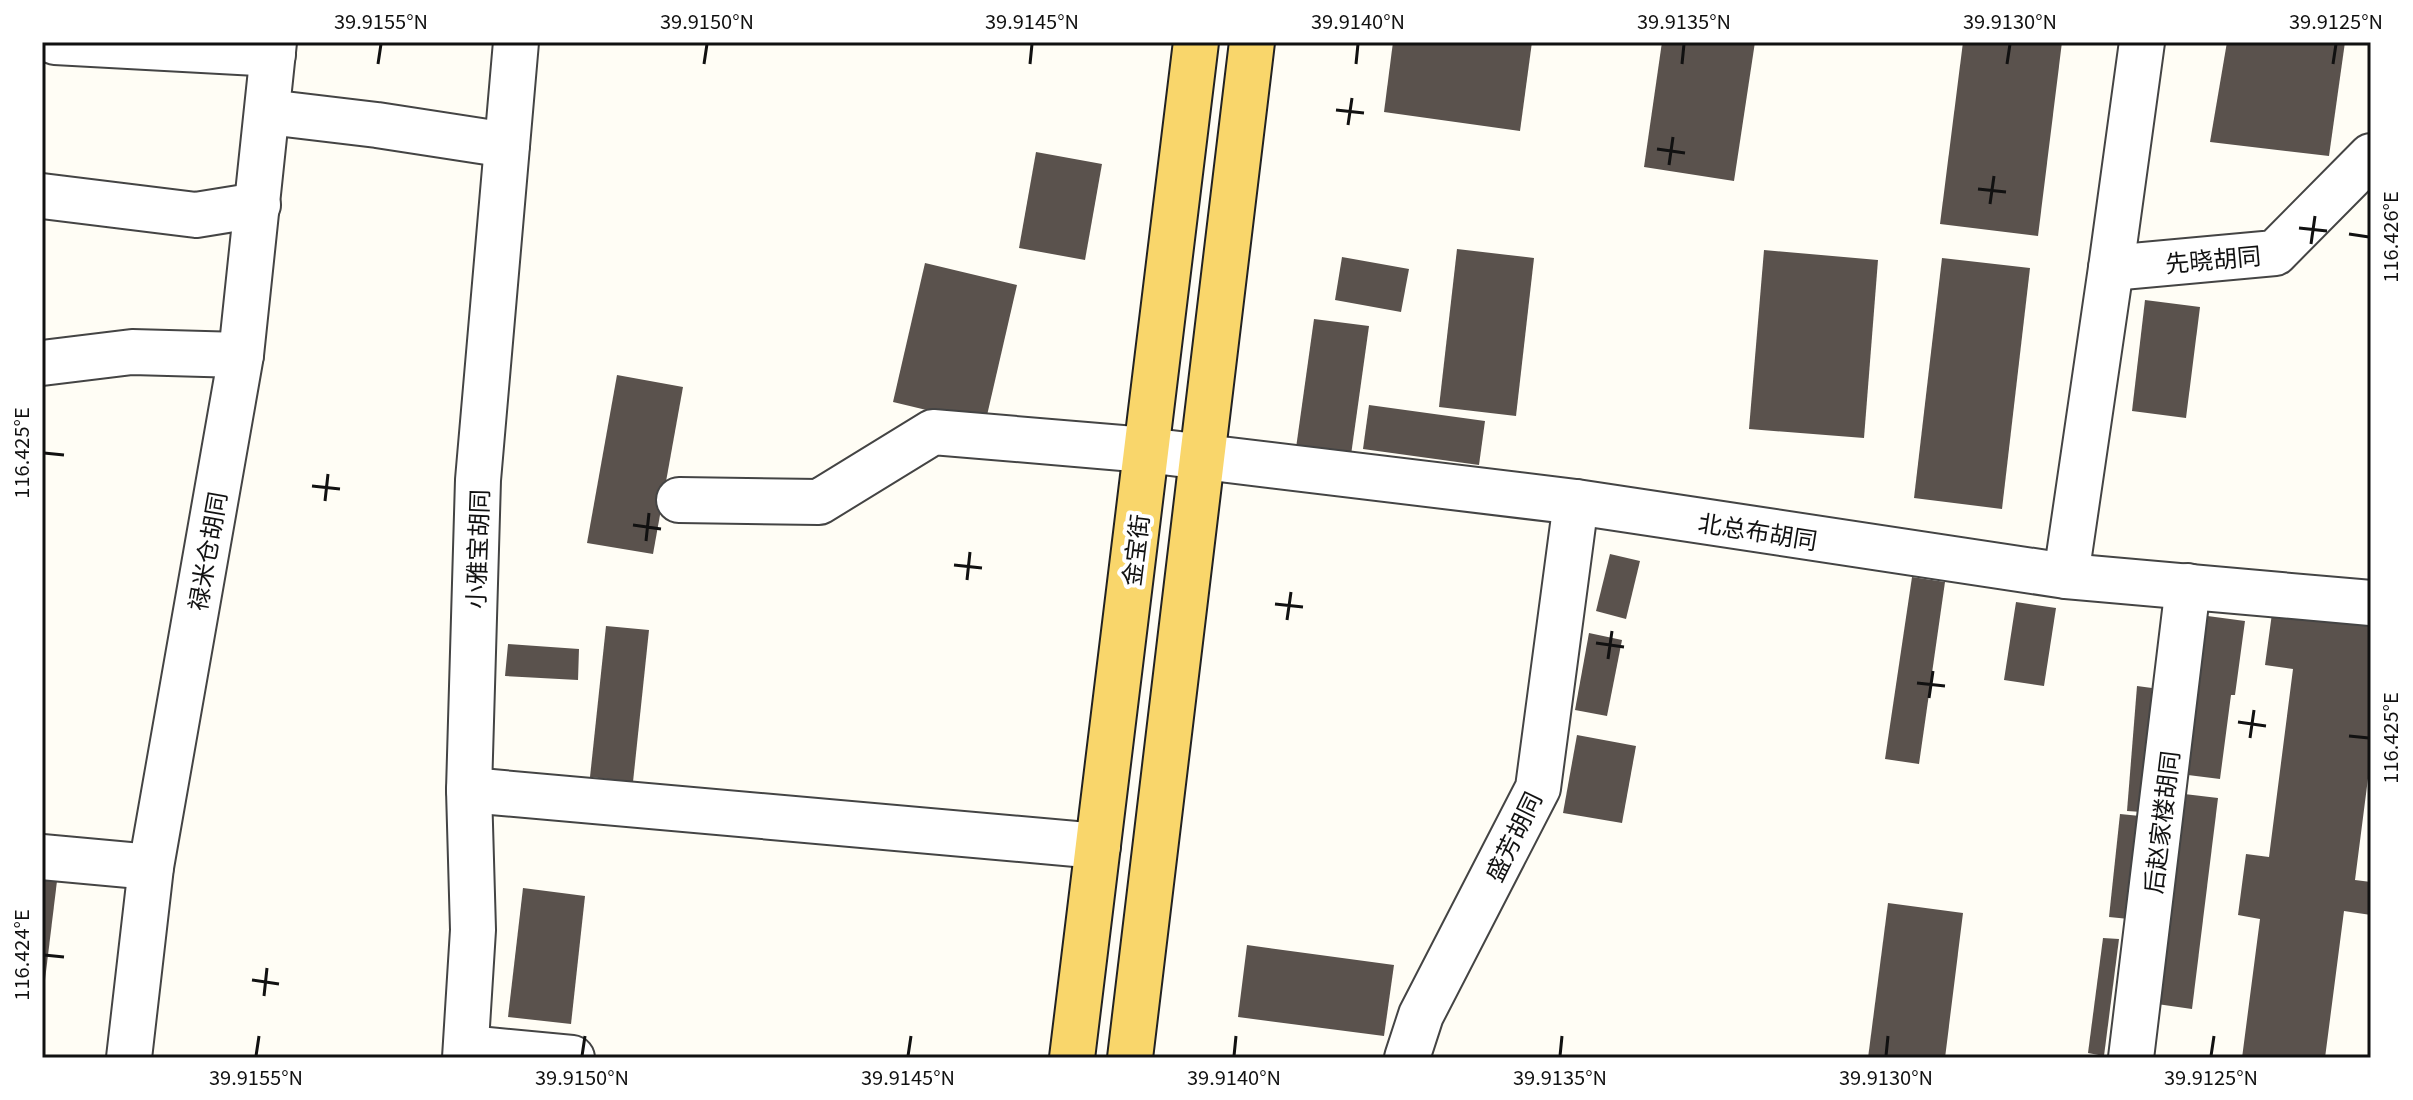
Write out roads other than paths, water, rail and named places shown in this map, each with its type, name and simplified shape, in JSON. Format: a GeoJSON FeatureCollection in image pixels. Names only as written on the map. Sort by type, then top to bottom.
{"type":"FeatureCollection","features":[{"type":"Feature","properties":{"kind":"main road","name":"金宝街"},"geometry":{"type":"LineString","coordinates":[[1072,1058],[1196,42]]}},
{"type":"Feature","properties":{"kind":"main road"},"geometry":{"type":"LineString","coordinates":[[1130,1058],[1252,42]]}},
{"type":"Feature","properties":{"kind":"street"},"geometry":{"type":"LineString","coordinates":[[55,42],[274,48]]}},
{"type":"Feature","properties":{"kind":"street","name":"小雅宝胡同"},"geometry":{"type":"LineString","coordinates":[[466,1053],[473,930],[469,790],[478,480],[516,42]]}},
{"type":"Feature","properties":{"kind":"street"},"geometry":{"type":"LineString","coordinates":[[2066,576],[2142,42]]}},
{"type":"Feature","properties":{"kind":"street","name":"禄米仓胡同"},"geometry":{"type":"LineString","coordinates":[[129,1058],[151,867],[241,355],[274,48]]}},
{"type":"Feature","properties":{"kind":"street"},"geometry":{"type":"LineString","coordinates":[[268,112],[507,145]]}},
{"type":"Feature","properties":{"kind":"street","name":"先晓胡同"},"geometry":{"type":"LineString","coordinates":[[2111,268],[2275,253],[2371,156]]}},
{"type":"Feature","properties":{"kind":"street"},"geometry":{"type":"LineString","coordinates":[[42,196],[196,215],[258,205]]}},
{"type":"Feature","properties":{"kind":"street"},"geometry":{"type":"LineString","coordinates":[[42,363],[132,352],[241,355]]}},
{"type":"Feature","properties":{"kind":"street","name":"北总布胡同"},"geometry":{"type":"LineString","coordinates":[[679,500],[819,502],[933,432],[1146,450],[1576,502],[2066,576],[2371,603]]}},
{"type":"Feature","properties":{"kind":"street","name":"盛芳胡同"},"geometry":{"type":"LineString","coordinates":[[1407,1058],[1421,1015],[1538,788],[1576,502]]}},
{"type":"Feature","properties":{"kind":"street","name":"后赵家楼胡同"},"geometry":{"type":"LineString","coordinates":[[2131,1058],[2188,586]]}},
{"type":"Feature","properties":{"kind":"street"},"geometry":{"type":"LineString","coordinates":[[469,790],[1098,846]]}},
{"type":"Feature","properties":{"kind":"street"},"geometry":{"type":"LineString","coordinates":[[42,857],[151,867]]}},
{"type":"Feature","properties":{"kind":"street"},"geometry":{"type":"LineString","coordinates":[[466,1053],[572,1058]]}}]}
